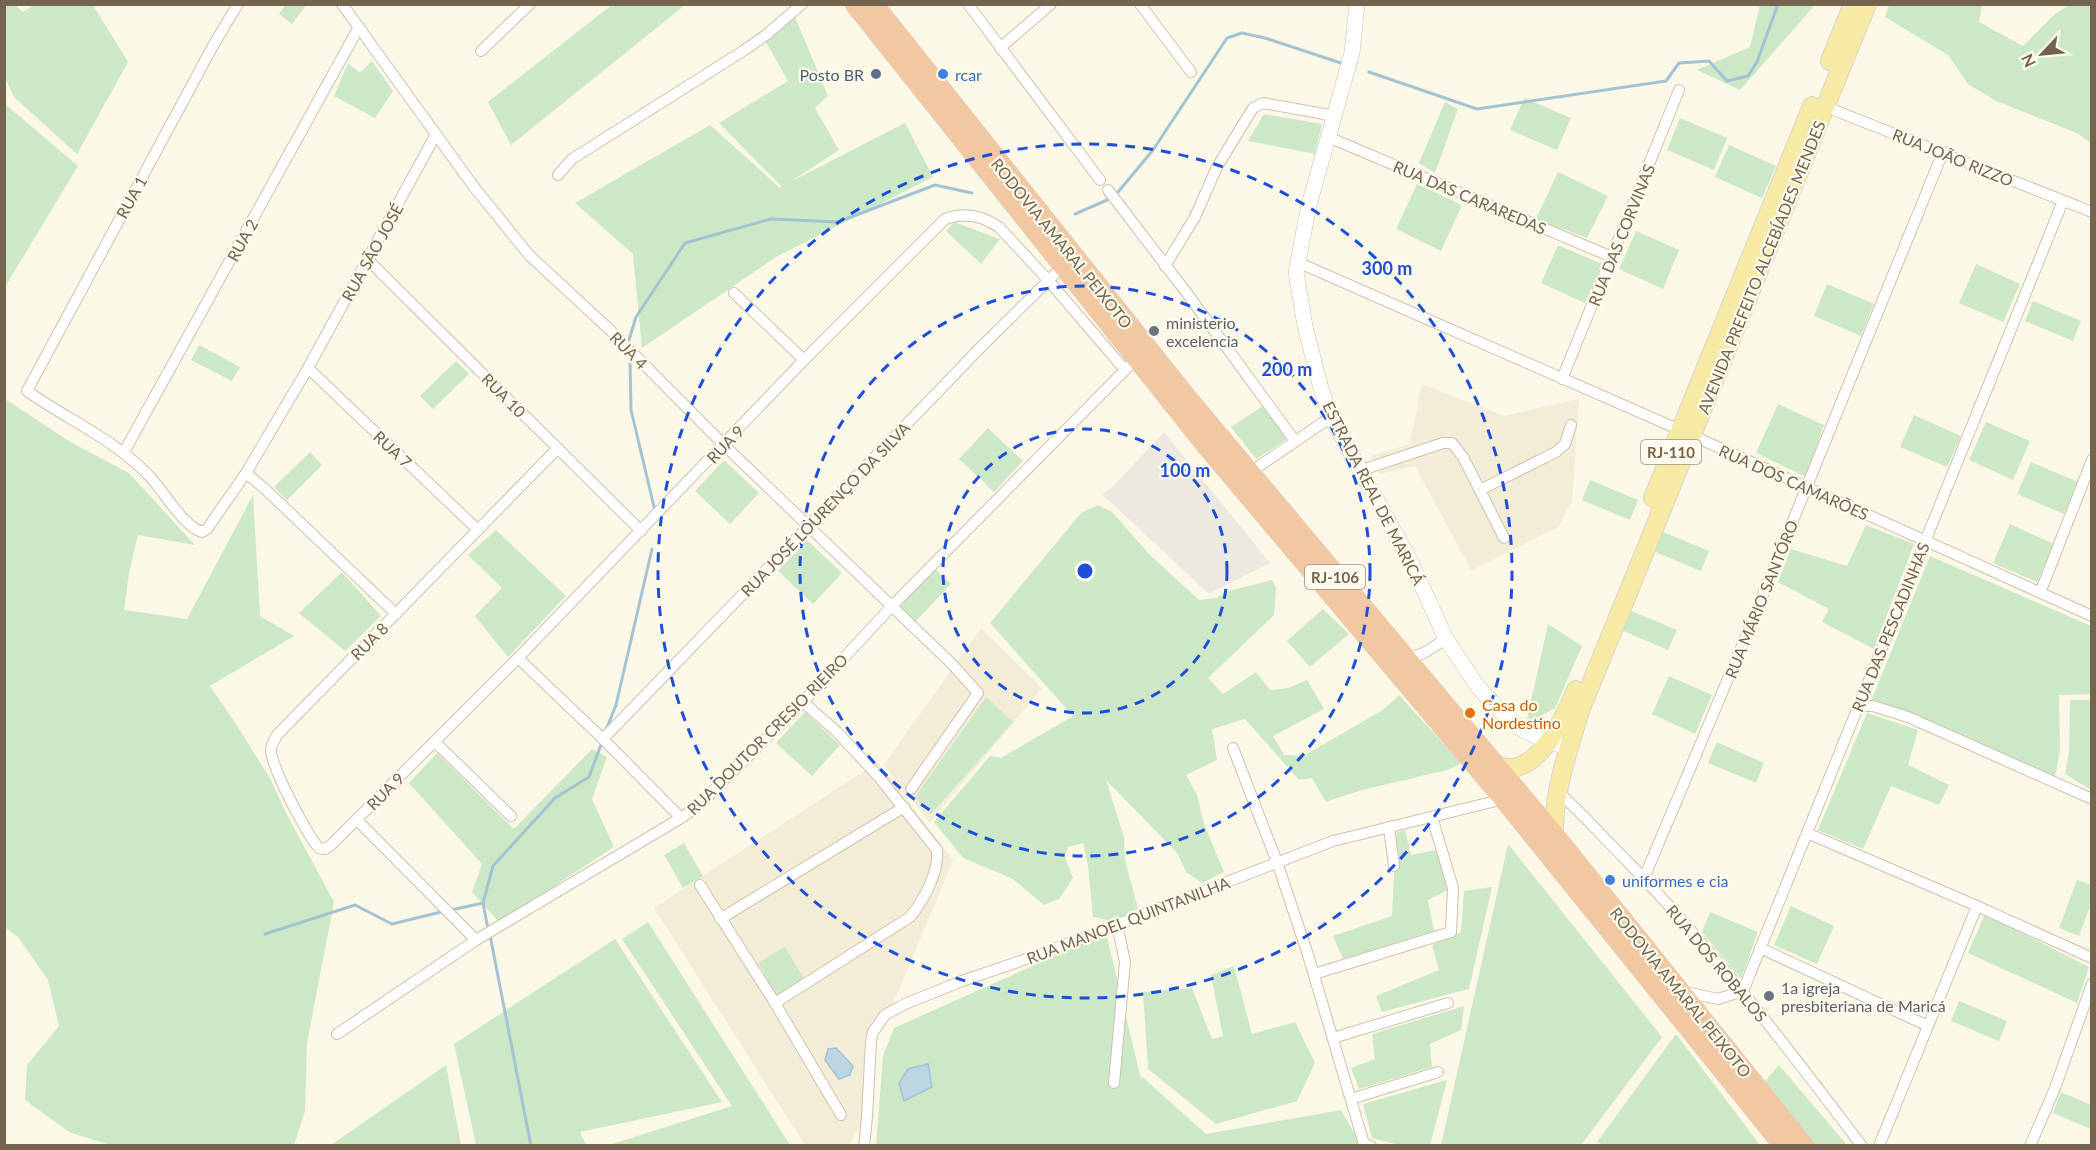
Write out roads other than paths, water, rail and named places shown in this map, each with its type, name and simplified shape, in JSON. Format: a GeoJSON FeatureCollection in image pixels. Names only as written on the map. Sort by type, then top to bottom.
{"type":"FeatureCollection","features":[{"type":"Feature","properties":{"kind":"highway","name":"RODOVIA AMARAL PEIXOTO"},"geometry":{"type":"LineString","coordinates":[[855,4],[1055,274],[1130,365],[1259,510],[1504,799],[1784,1146]]}},
{"type":"Feature","properties":{"kind":"highway","name":"RODOVIA AMARAL PEIXOTO"},"geometry":{"type":"LineString","coordinates":[[873,4],[1187,398],[1249,473],[1413,661],[1804,1146]]}},
{"type":"Feature","properties":{"kind":"main road","name":"ESTRADA REAL DE MARICÁ"},"geometry":{"type":"LineString","coordinates":[[1357,4],[1352,53],[1310,205],[1297,262],[1297,284],[1321,389],[1331,417],[1411,562],[1446,639],[1478,687],[1504,715],[1523,730],[1549,742],[1569,747]]}},
{"type":"Feature","properties":{"kind":"main road","name":"AVENIDA PREFEITO ALCEBÍADES MENDES"},"geometry":{"type":"LineString","coordinates":[[1820,104],[1853,4]]}},
{"type":"Feature","properties":{"kind":"main road","name":"AVENIDA PREFEITO ALCEBÍADES MENDES"},"geometry":{"type":"LineString","coordinates":[[1554,836],[1554,813],[1558,792],[1584,686],[1820,104],[1867,4]]}},
{"type":"Feature","properties":{"kind":"main road","name":"AVENIDA PREFEITO ALCEBÍADES MENDES"},"geometry":{"type":"LineString","coordinates":[[1495,765],[1510,768],[1524,764],[1549,742],[1584,686]]}},
{"type":"Feature","properties":{"kind":"street","name":"RUA 1"},"geometry":{"type":"LineString","coordinates":[[124,452],[27,391],[203,64],[238,4]]}},
{"type":"Feature","properties":{"kind":"street","name":"RUA 4"},"geometry":{"type":"LineString","coordinates":[[342,4],[501,224],[529,255],[609,329],[724,445],[952,664],[978,693],[911,789]]}},
{"type":"Feature","properties":{"kind":"street"},"geometry":{"type":"LineString","coordinates":[[481,51],[530,4]]}},
{"type":"Feature","properties":{"kind":"street"},"geometry":{"type":"LineString","coordinates":[[558,176],[572,159],[743,51],[766,35],[801,4]]}},
{"type":"Feature","properties":{"kind":"street"},"geometry":{"type":"LineString","coordinates":[[968,4],[1100,180]]}},
{"type":"Feature","properties":{"kind":"street"},"geometry":{"type":"LineString","coordinates":[[1000,48],[1051,4]]}},
{"type":"Feature","properties":{"kind":"street"},"geometry":{"type":"LineString","coordinates":[[1140,4],[1191,72]]}},
{"type":"Feature","properties":{"kind":"street","name":"RUA 2"},"geometry":{"type":"LineString","coordinates":[[124,452],[359,27]]}},
{"type":"Feature","properties":{"kind":"street","name":"RUA DAS CORVINAS"},"geometry":{"type":"LineString","coordinates":[[1562,379],[1679,90]]}},
{"type":"Feature","properties":{"kind":"street"},"geometry":{"type":"LineString","coordinates":[[1165,266],[1196,217],[1217,167],[1253,108],[1263,103],[1335,116]]}},
{"type":"Feature","properties":{"kind":"street","name":"RUA JOÃO RIZZO"},"geometry":{"type":"LineString","coordinates":[[1820,104],[2091,212]]}},
{"type":"Feature","properties":{"kind":"street","name":"RUA SÃO JOSÉ"},"geometry":{"type":"LineString","coordinates":[[124,452],[152,478],[191,525],[200,532],[207,529],[246,473],[308,369],[426,156],[435,135]]}},
{"type":"Feature","properties":{"kind":"street","name":"RUA DAS CARAREDAS"},"geometry":{"type":"LineString","coordinates":[[1329,137],[1612,257]]}},
{"type":"Feature","properties":{"kind":"street","name":"RUA MÁRIO SANTÓRO"},"geometry":{"type":"LineString","coordinates":[[1644,878],[1807,488],[1943,152]]}},
{"type":"Feature","properties":{"kind":"street"},"geometry":{"type":"LineString","coordinates":[[1108,190],[1296,441]]}},
{"type":"Feature","properties":{"kind":"street","name":"RUA DAS PESCADINHAS"},"geometry":{"type":"LineString","coordinates":[[1743,991],[2063,201]]}},
{"type":"Feature","properties":{"kind":"street","name":"RUA 9"},"geometry":{"type":"LineString","coordinates":[[331,845],[518,658],[804,360],[945,219],[952,216],[977,216],[985,219],[999,227],[1055,274]]}},
{"type":"Feature","properties":{"kind":"street","name":"RUA 10"},"geometry":{"type":"LineString","coordinates":[[367,259],[641,531]]}},
{"type":"Feature","properties":{"kind":"street","name":"RUA DOS CAMARÕES"},"geometry":{"type":"LineString","coordinates":[[1297,262],[1686,433],[2091,616]]}},
{"type":"Feature","properties":{"kind":"street","name":"RUA JOSÉ LOURENÇO DA SILVA"},"geometry":{"type":"LineString","coordinates":[[603,739],[1055,274]]}},
{"type":"Feature","properties":{"kind":"street"},"geometry":{"type":"LineString","coordinates":[[734,293],[804,360]]}},
{"type":"Feature","properties":{"kind":"street","name":"RUA DOUTOR CRESIO RIEIRO"},"geometry":{"type":"LineString","coordinates":[[337,1034],[485,935],[681,819],[697,807],[803,702],[891,607],[1130,365]]}},
{"type":"Feature","properties":{"kind":"street","name":"RUA 7"},"geometry":{"type":"LineString","coordinates":[[308,369],[478,530]]}},
{"type":"Feature","properties":{"kind":"street"},"geometry":{"type":"LineString","coordinates":[[1249,473],[1331,417]]}},
{"type":"Feature","properties":{"kind":"street"},"geometry":{"type":"LineString","coordinates":[[1480,490],[1556,452],[1565,444],[1571,425]]}},
{"type":"Feature","properties":{"kind":"street"},"geometry":{"type":"LineString","coordinates":[[1362,470],[1449,442],[1458,450],[1504,538]]}},
{"type":"Feature","properties":{"kind":"street","name":"RUA 8"},"geometry":{"type":"LineString","coordinates":[[331,845],[322,849],[316,844],[277,771],[271,748],[277,735],[558,448]]}},
{"type":"Feature","properties":{"kind":"street"},"geometry":{"type":"LineString","coordinates":[[2040,593],[2091,460]]}},
{"type":"Feature","properties":{"kind":"street"},"geometry":{"type":"LineString","coordinates":[[246,473],[396,614]]}},
{"type":"Feature","properties":{"kind":"street"},"geometry":{"type":"LineString","coordinates":[[1413,661],[1446,639]]}},
{"type":"Feature","properties":{"kind":"street"},"geometry":{"type":"LineString","coordinates":[[518,658],[603,739],[681,819]]}},
{"type":"Feature","properties":{"kind":"street"},"geometry":{"type":"LineString","coordinates":[[775,1003],[910,917],[917,909],[938,862],[937,850],[904,807],[855,751],[803,702]]}},
{"type":"Feature","properties":{"kind":"street"},"geometry":{"type":"LineString","coordinates":[[1858,706],[1873,706],[1908,717],[2091,799]]}},
{"type":"Feature","properties":{"kind":"street"},"geometry":{"type":"LineString","coordinates":[[435,742],[510,816]]}},
{"type":"Feature","properties":{"kind":"street"},"geometry":{"type":"LineString","coordinates":[[1233,748],[1277,862],[1334,1038],[1364,1144],[1371,1146]]}},
{"type":"Feature","properties":{"kind":"street","name":"RUA DOS ROBALOS"},"geometry":{"type":"LineString","coordinates":[[1558,792],[1644,878],[1743,991],[1862,1146]]}},
{"type":"Feature","properties":{"kind":"street","name":"RUA MANOEL QUINTANILHA"},"geometry":{"type":"LineString","coordinates":[[864,1146],[873,1032],[885,1015],[905,1004],[1333,841],[1504,799]]}},
{"type":"Feature","properties":{"kind":"street"},"geometry":{"type":"LineString","coordinates":[[720,918],[904,807]]}},
{"type":"Feature","properties":{"kind":"street"},"geometry":{"type":"LineString","coordinates":[[1314,974],[1451,932],[1453,888],[1432,817]]}},
{"type":"Feature","properties":{"kind":"street"},"geometry":{"type":"LineString","coordinates":[[357,820],[485,935]]}},
{"type":"Feature","properties":{"kind":"street"},"geometry":{"type":"LineString","coordinates":[[1389,826],[1394,866]]}},
{"type":"Feature","properties":{"kind":"street"},"geometry":{"type":"LineString","coordinates":[[1807,833],[2091,958]]}},
{"type":"Feature","properties":{"kind":"street"},"geometry":{"type":"LineString","coordinates":[[700,885],[775,1003],[841,1115]]}},
{"type":"Feature","properties":{"kind":"street"},"geometry":{"type":"LineString","coordinates":[[1880,1146],[1977,906]]}},
{"type":"Feature","properties":{"kind":"street"},"geometry":{"type":"LineString","coordinates":[[1114,1083],[1125,962],[1117,924]]}},
{"type":"Feature","properties":{"kind":"street"},"geometry":{"type":"LineString","coordinates":[[1761,948],[1928,1026]]}},
{"type":"Feature","properties":{"kind":"street"},"geometry":{"type":"LineString","coordinates":[[2030,1146],[2055,1088],[2091,984]]}},
{"type":"Feature","properties":{"kind":"street"},"geometry":{"type":"LineString","coordinates":[[1678,990],[1718,999],[1743,991]]}},
{"type":"Feature","properties":{"kind":"street"},"geometry":{"type":"LineString","coordinates":[[1334,1038],[1448,1003]]}},
{"type":"Feature","properties":{"kind":"street"},"geometry":{"type":"LineString","coordinates":[[1352,1099],[1438,1072]]}},
{"type":"Feature","properties":{"kind":"water"},"geometry":{"type":"Polygon","coordinates":[[[836,1048],[853,1066],[850,1075],[839,1079],[825,1060],[828,1049],[836,1048]]]}},
{"type":"Feature","properties":{"kind":"water"},"geometry":{"type":"Polygon","coordinates":[[[928,1064],[932,1087],[904,1101],[899,1083],[908,1069],[928,1064]]]}},
{"type":"Feature","properties":{"kind":"waterway"},"geometry":{"type":"LineString","coordinates":[[1369,72],[1477,109],[1666,81],[1679,63],[1709,61],[1727,81],[1748,76],[1757,62],[1778,4]]}},
{"type":"Feature","properties":{"kind":"waterway"},"geometry":{"type":"LineString","coordinates":[[1075,214],[1114,197],[1153,150],[1227,38],[1242,33],[1265,38],[1344,64]]}},
{"type":"Feature","properties":{"kind":"waterway"},"geometry":{"type":"LineString","coordinates":[[629,340],[636,317],[685,243],[771,219],[838,222],[935,185],[972,193]]}},
{"type":"Feature","properties":{"kind":"waterway"},"geometry":{"type":"LineString","coordinates":[[630,360],[631,410],[655,511]]}},
{"type":"Feature","properties":{"kind":"waterway"},"geometry":{"type":"LineString","coordinates":[[606,730],[616,705],[652,549]]}},
{"type":"Feature","properties":{"kind":"waterway"},"geometry":{"type":"LineString","coordinates":[[451,910],[483,903],[493,866],[555,798],[589,777],[602,742]]}},
{"type":"Feature","properties":{"kind":"waterway"},"geometry":{"type":"LineString","coordinates":[[483,903],[488,929]]}},
{"type":"Feature","properties":{"kind":"waterway"},"geometry":{"type":"LineString","coordinates":[[265,934],[355,905],[392,924],[445,911]]}},
{"type":"Feature","properties":{"kind":"waterway"},"geometry":{"type":"LineString","coordinates":[[490,935],[531,1146]]}},
{"type":"Feature","properties":{"kind":"place","name":"Posto BR"},"geometry":{"type":"Point","coordinates":[876,74]}},
{"type":"Feature","properties":{"kind":"place","name":"rcar"},"geometry":{"type":"Point","coordinates":[943,74]}},
{"type":"Feature","properties":{"kind":"place","name":"ministerio excelencia"},"geometry":{"type":"Point","coordinates":[1154,331]}},
{"type":"Feature","properties":{"kind":"place","name":"Casa do Nordestino"},"geometry":{"type":"Point","coordinates":[1470,713]}},
{"type":"Feature","properties":{"kind":"place","name":"uniformes e cia"},"geometry":{"type":"Point","coordinates":[1610,880]}},
{"type":"Feature","properties":{"kind":"place","name":"1a igreja presbiteriana de Maricá"},"geometry":{"type":"Point","coordinates":[1769,996]}}]}
